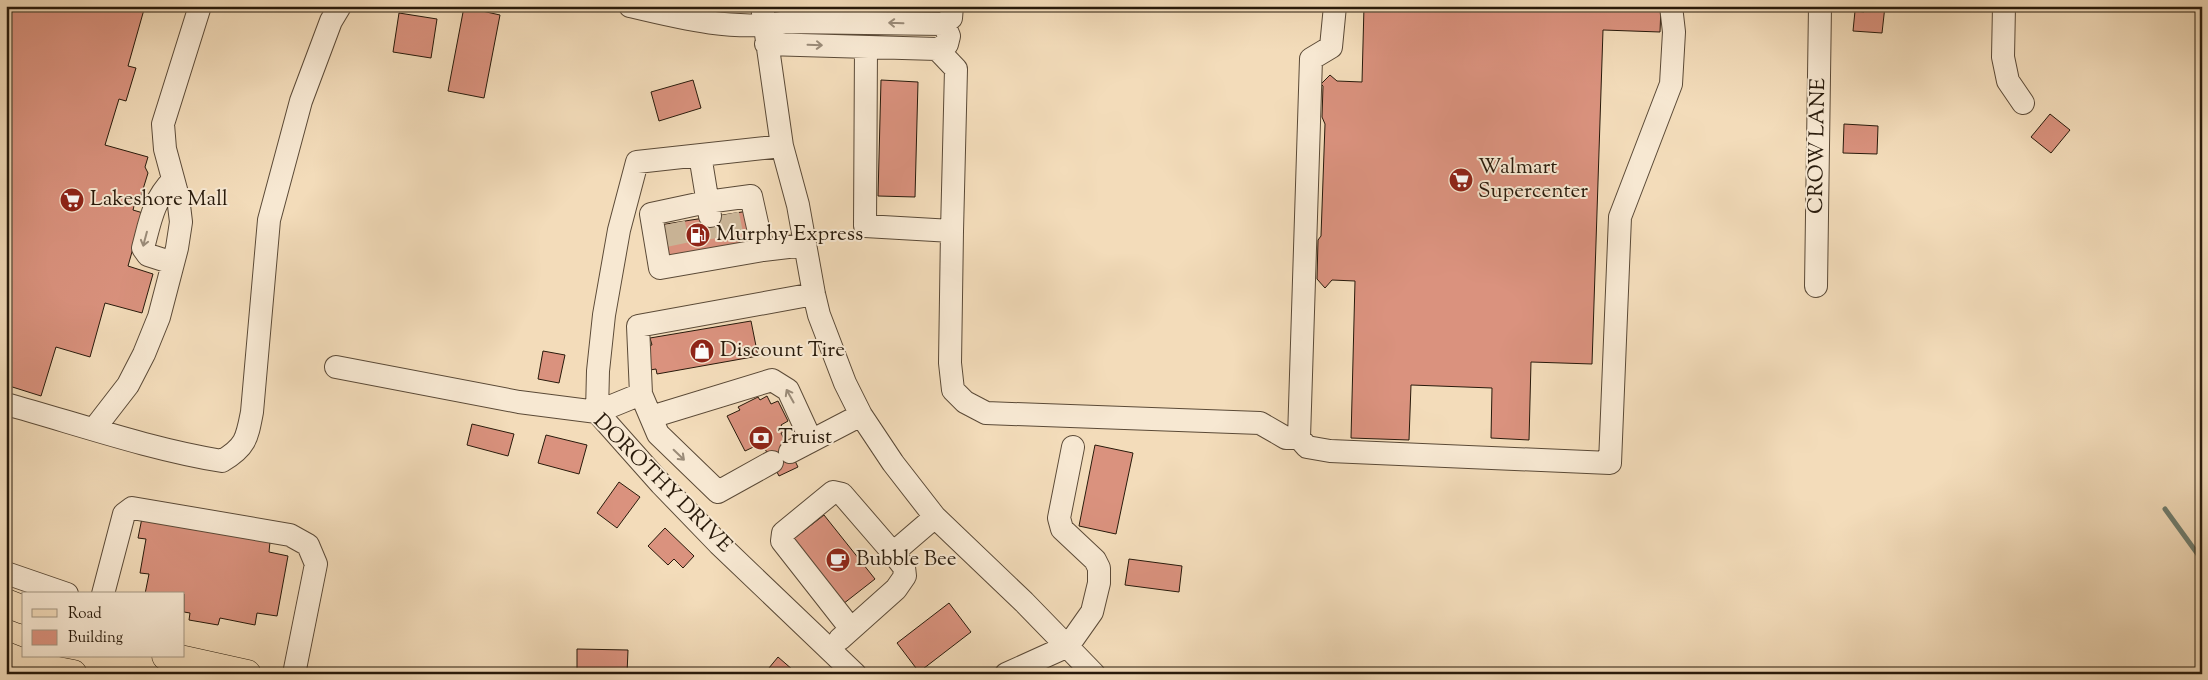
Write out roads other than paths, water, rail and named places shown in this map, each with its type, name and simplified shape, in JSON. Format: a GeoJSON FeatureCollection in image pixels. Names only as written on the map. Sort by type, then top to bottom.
{"type":"FeatureCollection","features":[{"type":"Feature","properties":{"kind":"main road"},"geometry":{"type":"LineString","coordinates":[[6,603],[22,609]]}},
{"type":"Feature","properties":{"kind":"main road"},"geometry":{"type":"LineString","coordinates":[[6,656],[32,666],[73,674]]}},
{"type":"Feature","properties":{"kind":"main road"},"geometry":{"type":"LineString","coordinates":[[175,658],[247,674]]}},
{"type":"Feature","properties":{"kind":"street"},"geometry":{"type":"LineString","coordinates":[[94,429],[128,385],[144,354],[159,317],[181,222],[178,197],[165,149],[163,124],[200,6]]}},
{"type":"Feature","properties":{"kind":"street"},"geometry":{"type":"LineString","coordinates":[[6,404],[149,445],[222,461],[237,452],[247,438],[263,300],[269,220],[301,101],[328,29],[340,6]]}},
{"type":"Feature","properties":{"kind":"street"},"geometry":{"type":"LineString","coordinates":[[630,6],[662,14],[723,23],[764,26],[866,47],[938,49],[947,44],[949,36],[948,15],[787,22],[764,26]]}},
{"type":"Feature","properties":{"kind":"street"},"geometry":{"type":"LineString","coordinates":[[1335,6],[1332,47],[1311,59],[1299,438],[1307,447],[1330,451],[1610,463],[1620,217],[1672,84],[1674,32],[1672,6]]}},
{"type":"Feature","properties":{"kind":"street","name":"CROW LANE"},"geometry":{"type":"LineString","coordinates":[[1816,286],[1820,6]]}},
{"type":"Feature","properties":{"kind":"street"},"geometry":{"type":"LineString","coordinates":[[2004,6],[2003,57],[2008,81],[2024,103]]}},
{"type":"Feature","properties":{"kind":"street"},"geometry":{"type":"LineString","coordinates":[[764,26],[782,146],[798,205],[819,315],[861,415],[893,463],[935,517],[1068,646],[1094,674]]}},
{"type":"Feature","properties":{"kind":"street"},"geometry":{"type":"LineString","coordinates":[[866,47],[865,226],[952,231]]}},
{"type":"Feature","properties":{"kind":"street"},"geometry":{"type":"LineString","coordinates":[[938,49],[956,69],[950,363],[953,390],[965,402],[986,413],[1260,423],[1286,438],[1299,438]]}},
{"type":"Feature","properties":{"kind":"street"},"geometry":{"type":"LineString","coordinates":[[641,394],[597,412],[598,371],[604,315],[619,230],[637,162],[782,146]]}},
{"type":"Feature","properties":{"kind":"street"},"geometry":{"type":"LineString","coordinates":[[700,156],[718,208]]}},
{"type":"Feature","properties":{"kind":"street"},"geometry":{"type":"LineString","coordinates":[[172,263],[148,256],[143,248],[154,208],[161,192],[173,180]]}},
{"type":"Feature","properties":{"kind":"street"},"geometry":{"type":"LineString","coordinates":[[763,250],[751,196],[718,208],[672,216],[651,214],[660,268],[682,260],[726,253],[763,250],[804,244]]}},
{"type":"Feature","properties":{"kind":"street"},"geometry":{"type":"LineString","coordinates":[[814,294],[638,326],[641,394],[658,434],[718,492],[811,440],[861,415]]}},
{"type":"Feature","properties":{"kind":"street","name":"DOROTHY DRIVE"},"geometry":{"type":"LineString","coordinates":[[336,367],[519,402],[597,412],[661,484],[719,544],[856,674]]}},
{"type":"Feature","properties":{"kind":"street"},"geometry":{"type":"LineString","coordinates":[[651,417],[772,380],[788,390],[811,440]]}},
{"type":"Feature","properties":{"kind":"street"},"geometry":{"type":"LineString","coordinates":[[1006,674],[1068,646],[1092,612],[1099,583],[1099,568],[1095,560],[1062,529],[1059,518],[1072,447]]}},
{"type":"Feature","properties":{"kind":"street"},"geometry":{"type":"LineString","coordinates":[[830,648],[896,589],[905,576],[904,567],[893,553],[842,494],[833,492],[784,533],[782,541],[851,629]]}},
{"type":"Feature","properties":{"kind":"street"},"geometry":{"type":"LineString","coordinates":[[104,592],[124,514],[132,508],[290,535],[308,545],[316,564],[294,674]]}},
{"type":"Feature","properties":{"kind":"street"},"geometry":{"type":"LineString","coordinates":[[893,553],[935,517]]}},
{"type":"Feature","properties":{"kind":"street"},"geometry":{"type":"LineString","coordinates":[[6,573],[61,592]]}},
{"type":"Feature","properties":{"kind":"waterway"},"geometry":{"type":"LineString","coordinates":[[2165,509],[2202,560]]}},
{"type":"Feature","properties":{"kind":"tunnel"},"geometry":{"type":"LineString","coordinates":[[728,214],[735,248]]}},
{"type":"Feature","properties":{"kind":"tunnel"},"geometry":{"type":"LineString","coordinates":[[710,217],[716,251]]}},
{"type":"Feature","properties":{"kind":"tunnel"},"geometry":{"type":"LineString","coordinates":[[674,223],[681,257]]}},
{"type":"Feature","properties":{"kind":"place","name":"Walmart Supercenter"},"geometry":{"type":"Point","coordinates":[1461,180]}},
{"type":"Feature","properties":{"kind":"place","name":"Lakeshore Mall"},"geometry":{"type":"Point","coordinates":[72,200]}},
{"type":"Feature","properties":{"kind":"place","name":"Murphy Express"},"geometry":{"type":"Point","coordinates":[698,235]}},
{"type":"Feature","properties":{"kind":"place","name":"Discount Tire"},"geometry":{"type":"Point","coordinates":[702,351]}},
{"type":"Feature","properties":{"kind":"place","name":"Truist"},"geometry":{"type":"Point","coordinates":[761,438]}},
{"type":"Feature","properties":{"kind":"place","name":"Bubble Bee"},"geometry":{"type":"Point","coordinates":[838,560]}}]}
